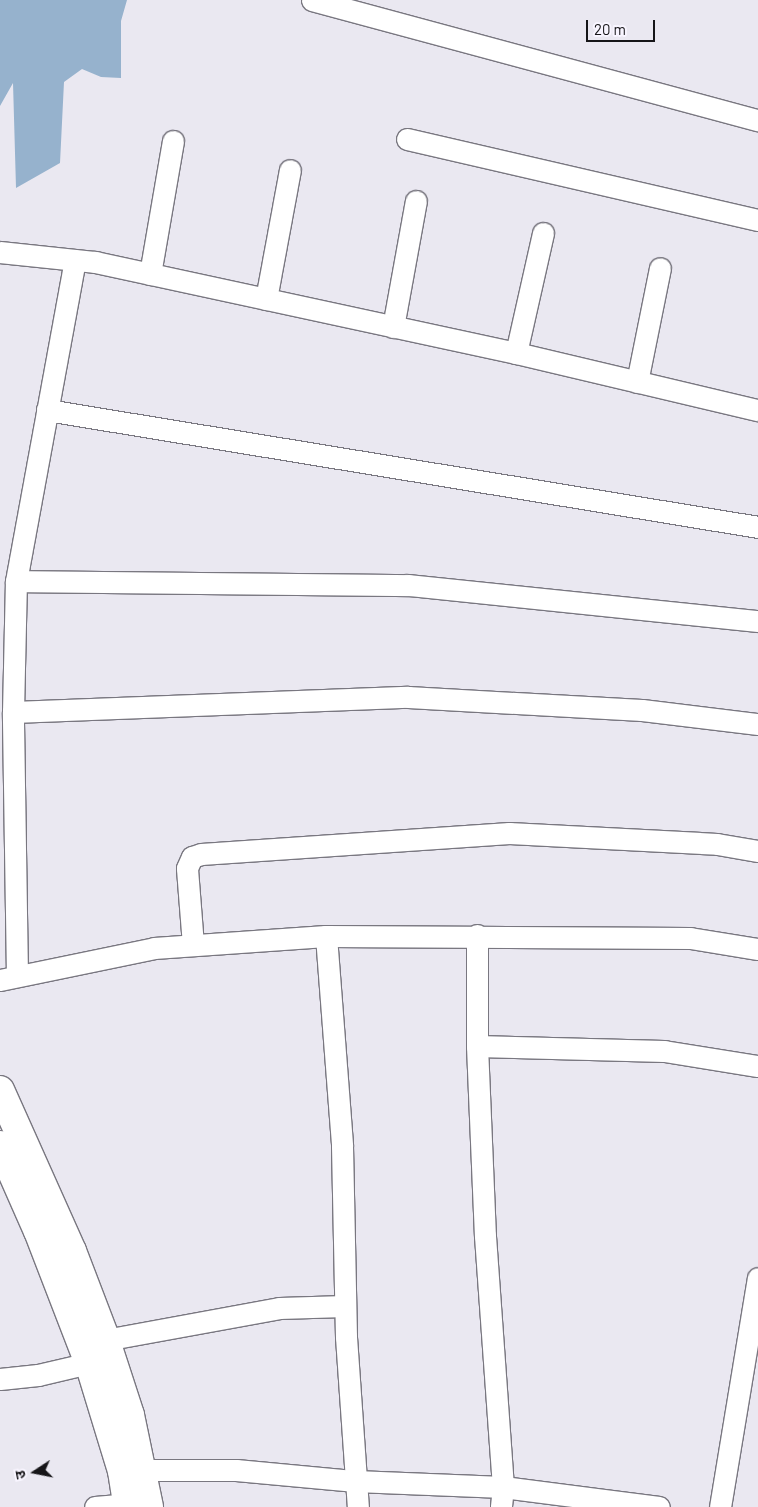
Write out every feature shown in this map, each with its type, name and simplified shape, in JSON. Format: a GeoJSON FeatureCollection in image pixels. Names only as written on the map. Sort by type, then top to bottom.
{"type":"FeatureCollection","features":[{"type":"Feature","properties":{"kind":"main road"},"geometry":{"type":"LineString","coordinates":[[0,1090],[72,1251],[130,1415],[131,1470],[135,1506]]}},
{"type":"Feature","properties":{"kind":"main road"},"geometry":{"type":"LineString","coordinates":[[0,1145],[38,1231],[131,1470]]}},
{"type":"Feature","properties":{"kind":"street"},"geometry":{"type":"LineString","coordinates":[[315,0],[758,120]]}},
{"type":"Feature","properties":{"kind":"street"},"geometry":{"type":"LineString","coordinates":[[406,139],[758,220]]}},
{"type":"Feature","properties":{"kind":"street"},"geometry":{"type":"LineString","coordinates":[[150,274],[173,141]]}},
{"type":"Feature","properties":{"kind":"street"},"geometry":{"type":"LineString","coordinates":[[266,299],[290,170]]}},
{"type":"Feature","properties":{"kind":"street"},"geometry":{"type":"LineString","coordinates":[[393,327],[416,201]]}},
{"type":"Feature","properties":{"kind":"street"},"geometry":{"type":"LineString","coordinates":[[516,353],[543,233]]}},
{"type":"Feature","properties":{"kind":"street"},"geometry":{"type":"LineString","coordinates":[[0,252],[75,260],[150,274],[516,353],[758,410]]}},
{"type":"Feature","properties":{"kind":"street"},"geometry":{"type":"LineString","coordinates":[[75,260],[47,410],[11,571],[13,712],[9,978],[154,948],[326,936],[476,935],[690,938],[758,949]]}},
{"type":"Feature","properties":{"kind":"street"},"geometry":{"type":"LineString","coordinates":[[637,382],[660,268]]}},
{"type":"Feature","properties":{"kind":"street"},"geometry":{"type":"LineString","coordinates":[[47,410],[758,527]]}},
{"type":"Feature","properties":{"kind":"street"},"geometry":{"type":"LineString","coordinates":[[11,571],[408,585],[758,621]]}},
{"type":"Feature","properties":{"kind":"street"},"geometry":{"type":"LineString","coordinates":[[13,712],[408,697],[642,710],[758,724]]}},
{"type":"Feature","properties":{"kind":"street"},"geometry":{"type":"LineString","coordinates":[[193,946],[187,868],[188,861],[201,854],[509,833],[717,844],[758,851]]}},
{"type":"Feature","properties":{"kind":"street"},"geometry":{"type":"LineString","coordinates":[[476,935],[477,1046],[485,1236],[502,1497]]}},
{"type":"Feature","properties":{"kind":"street"},"geometry":{"type":"LineString","coordinates":[[326,936],[342,1146],[345,1306],[358,1507]]}},
{"type":"Feature","properties":{"kind":"street"},"geometry":{"type":"LineString","coordinates":[[477,1046],[664,1051],[758,1066]]}},
{"type":"Feature","properties":{"kind":"street"},"geometry":{"type":"LineString","coordinates":[[720,1507],[751,1365],[758,1278]]}},
{"type":"Feature","properties":{"kind":"street"},"geometry":{"type":"LineString","coordinates":[[105,1340],[279,1308],[345,1306]]}},
{"type":"Feature","properties":{"kind":"street"},"geometry":{"type":"LineString","coordinates":[[0,1379],[38,1375],[89,1363]]}},
{"type":"Feature","properties":{"kind":"street"},"geometry":{"type":"LineString","coordinates":[[131,1470],[236,1470],[502,1497],[659,1507]]}},
{"type":"Feature","properties":{"kind":"street"},"geometry":{"type":"LineString","coordinates":[[95,1507],[135,1506]]}},
{"type":"Feature","properties":{"kind":"water"},"geometry":{"type":"Polygon","coordinates":[[[0,0],[127,0],[121,21],[121,78],[101,77],[82,69],[64,82],[60,163],[16,188],[13,83],[0,106],[0,0]]]}}]}
